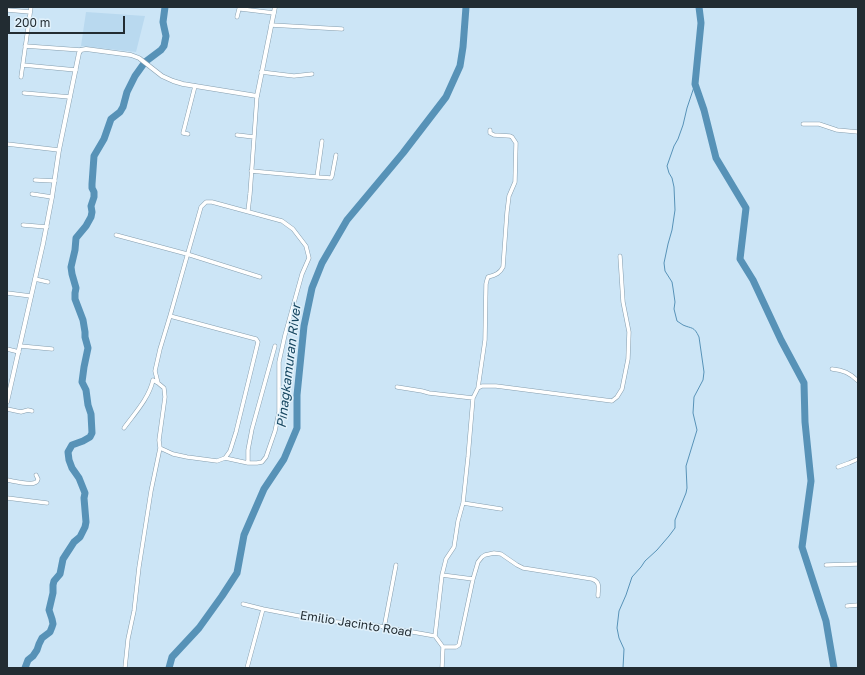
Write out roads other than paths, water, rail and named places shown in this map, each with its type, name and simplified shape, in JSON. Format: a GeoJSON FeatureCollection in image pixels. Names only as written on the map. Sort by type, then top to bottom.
{"type":"FeatureCollection","features":[{"type":"Feature","properties":{"kind":"street"},"geometry":{"type":"LineString","coordinates":[[21,77],[31,7]]}},
{"type":"Feature","properties":{"kind":"street"},"geometry":{"type":"LineString","coordinates":[[248,211],[257,96],[275,7]]}},
{"type":"Feature","properties":{"kind":"street"},"geometry":{"type":"LineString","coordinates":[[237,17],[239,9],[274,14]]}},
{"type":"Feature","properties":{"kind":"street"},"geometry":{"type":"LineString","coordinates":[[7,10],[30,12]]}},
{"type":"Feature","properties":{"kind":"street"},"geometry":{"type":"LineString","coordinates":[[271,25],[342,29]]}},
{"type":"Feature","properties":{"kind":"street"},"geometry":{"type":"LineString","coordinates":[[25,46],[131,55],[140,58],[153,70],[173,81],[257,96]]}},
{"type":"Feature","properties":{"kind":"street"},"geometry":{"type":"LineString","coordinates":[[7,402],[46,227],[55,181],[59,150],[81,50]]}},
{"type":"Feature","properties":{"kind":"street"},"geometry":{"type":"LineString","coordinates":[[23,65],[76,70]]}},
{"type":"Feature","properties":{"kind":"street"},"geometry":{"type":"LineString","coordinates":[[262,72],[294,76],[312,74]]}},
{"type":"Feature","properties":{"kind":"street"},"geometry":{"type":"LineString","coordinates":[[188,134],[183,133],[195,86]]}},
{"type":"Feature","properties":{"kind":"street"},"geometry":{"type":"LineString","coordinates":[[24,92],[70,97]]}},
{"type":"Feature","properties":{"kind":"street"},"geometry":{"type":"LineString","coordinates":[[803,124],[819,124],[837,130],[858,132]]}},
{"type":"Feature","properties":{"kind":"street"},"geometry":{"type":"LineString","coordinates":[[442,668],[443,646],[435,636],[442,574],[446,559],[454,547],[458,521],[463,503],[473,398],[478,388],[485,340],[486,284],[488,277],[495,276],[503,267],[509,196],[515,182],[516,173],[516,143],[510,136],[494,135],[490,133],[490,130]]}},
{"type":"Feature","properties":{"kind":"street"},"geometry":{"type":"LineString","coordinates":[[237,135],[254,137]]}},
{"type":"Feature","properties":{"kind":"street"},"geometry":{"type":"LineString","coordinates":[[317,177],[322,141]]}},
{"type":"Feature","properties":{"kind":"street"},"geometry":{"type":"LineString","coordinates":[[7,144],[59,150]]}},
{"type":"Feature","properties":{"kind":"street"},"geometry":{"type":"LineString","coordinates":[[251,171],[331,178],[336,155]]}},
{"type":"Feature","properties":{"kind":"street"},"geometry":{"type":"LineString","coordinates":[[35,180],[55,181]]}},
{"type":"Feature","properties":{"kind":"street"},"geometry":{"type":"LineString","coordinates":[[32,194],[52,197]]}},
{"type":"Feature","properties":{"kind":"street"},"geometry":{"type":"LineString","coordinates":[[158,383],[155,371],[160,349],[201,207],[206,202],[212,202],[282,221],[293,229],[306,246],[308,258],[302,274],[279,362],[279,412],[275,432],[266,457],[262,462],[257,463],[248,463],[225,458],[217,461],[173,454],[160,448]]}},
{"type":"Feature","properties":{"kind":"street"},"geometry":{"type":"LineString","coordinates":[[23,226],[46,227]]}},
{"type":"Feature","properties":{"kind":"street"},"geometry":{"type":"LineString","coordinates":[[116,235],[187,254],[260,277]]}},
{"type":"Feature","properties":{"kind":"street"},"geometry":{"type":"LineString","coordinates":[[478,388],[482,386],[496,386],[612,401],[617,397],[622,388],[629,346],[629,332],[623,302],[620,256]]}},
{"type":"Feature","properties":{"kind":"street"},"geometry":{"type":"LineString","coordinates":[[35,279],[48,282]]}},
{"type":"Feature","properties":{"kind":"street"},"geometry":{"type":"LineString","coordinates":[[7,292],[31,296]]}},
{"type":"Feature","properties":{"kind":"street"},"geometry":{"type":"LineString","coordinates":[[170,316],[256,339],[258,342],[236,432],[230,451],[225,458]]}},
{"type":"Feature","properties":{"kind":"street"},"geometry":{"type":"LineString","coordinates":[[20,346],[52,349]]}},
{"type":"Feature","properties":{"kind":"street"},"geometry":{"type":"LineString","coordinates":[[248,463],[248,450],[251,436],[275,346]]}},
{"type":"Feature","properties":{"kind":"street"},"geometry":{"type":"LineString","coordinates":[[7,349],[19,352]]}},
{"type":"Feature","properties":{"kind":"street"},"geometry":{"type":"LineString","coordinates":[[832,369],[841,370],[853,375],[858,381]]}},
{"type":"Feature","properties":{"kind":"street"},"geometry":{"type":"LineString","coordinates":[[7,378],[12,379]]}},
{"type":"Feature","properties":{"kind":"street"},"geometry":{"type":"LineString","coordinates":[[124,428],[146,398],[153,380],[164,388],[166,397],[159,440],[160,448],[151,491],[139,567],[134,611],[128,639],[125,668]]}},
{"type":"Feature","properties":{"kind":"street"},"geometry":{"type":"LineString","coordinates":[[397,387],[429,393],[473,398]]}},
{"type":"Feature","properties":{"kind":"street"},"geometry":{"type":"LineString","coordinates":[[7,409],[22,412],[32,410]]}},
{"type":"Feature","properties":{"kind":"street"},"geometry":{"type":"LineString","coordinates":[[838,467],[849,464],[858,459]]}},
{"type":"Feature","properties":{"kind":"street"},"geometry":{"type":"LineString","coordinates":[[7,480],[30,484],[36,482],[38,479],[36,475]]}},
{"type":"Feature","properties":{"kind":"street"},"geometry":{"type":"LineString","coordinates":[[7,498],[47,502]]}},
{"type":"Feature","properties":{"kind":"street"},"geometry":{"type":"LineString","coordinates":[[463,503],[501,509]]}},
{"type":"Feature","properties":{"kind":"street"},"geometry":{"type":"LineString","coordinates":[[443,646],[459,646],[478,562],[482,557],[494,552],[501,554],[523,568],[592,579],[598,583],[598,596]]}},
{"type":"Feature","properties":{"kind":"street"},"geometry":{"type":"LineString","coordinates":[[826,565],[858,564]]}},
{"type":"Feature","properties":{"kind":"street"},"geometry":{"type":"LineString","coordinates":[[384,628],[396,565]]}},
{"type":"Feature","properties":{"kind":"street"},"geometry":{"type":"LineString","coordinates":[[442,574],[473,579]]}},
{"type":"Feature","properties":{"kind":"street","name":"Emilio Jacinto Road"},"geometry":{"type":"LineString","coordinates":[[243,604],[325,621],[373,625],[435,636]]}},
{"type":"Feature","properties":{"kind":"street"},"geometry":{"type":"LineString","coordinates":[[847,606],[858,605]]}},
{"type":"Feature","properties":{"kind":"street"},"geometry":{"type":"LineString","coordinates":[[247,668],[263,609]]}},
{"type":"Feature","properties":{"kind":"waterway"},"geometry":{"type":"LineString","coordinates":[[25,668],[28,660],[37,650],[42,638],[50,632],[53,624],[49,610],[54,581],[60,574],[63,559],[74,542],[80,537],[86,522],[85,493],[79,478],[72,468],[68,452],[72,445],[90,437],[92,433],[91,414],[86,390],[82,382],[88,348],[83,320],[75,299],[76,288],[71,267],[76,238],[91,217],[91,206],[94,197],[92,188],[94,156],[104,139],[111,119],[120,112],[123,107],[127,92],[135,76],[145,62],[164,46],[166,36],[163,22],[165,7]]}},
{"type":"Feature","properties":{"kind":"waterway","name":"Pinagkamuran River"},"geometry":{"type":"LineString","coordinates":[[169,668],[172,657],[199,628],[237,573],[244,535],[264,489],[284,459],[297,428],[297,395],[304,326],[312,288],[322,263],[347,220],[403,153],[446,97],[460,66],[466,7]]}},
{"type":"Feature","properties":{"kind":"waterway"},"geometry":{"type":"LineString","coordinates":[[699,7],[701,23],[695,84],[704,110],[716,158],[746,208],[740,259],[753,280],[781,340],[804,383],[805,422],[811,481],[802,547],[826,621],[834,668]]}},
{"type":"Feature","properties":{"kind":"waterway"},"geometry":{"type":"LineString","coordinates":[[623,668],[624,649],[619,638],[617,628],[619,611],[632,577],[675,528],[675,520],[686,493],[686,466],[697,430],[693,413],[694,397],[703,380],[704,372],[699,337],[694,329],[677,321],[674,309],[675,302],[672,282],[665,271],[664,263],[675,210],[674,187],[667,166],[683,125],[695,84]]}}]}
